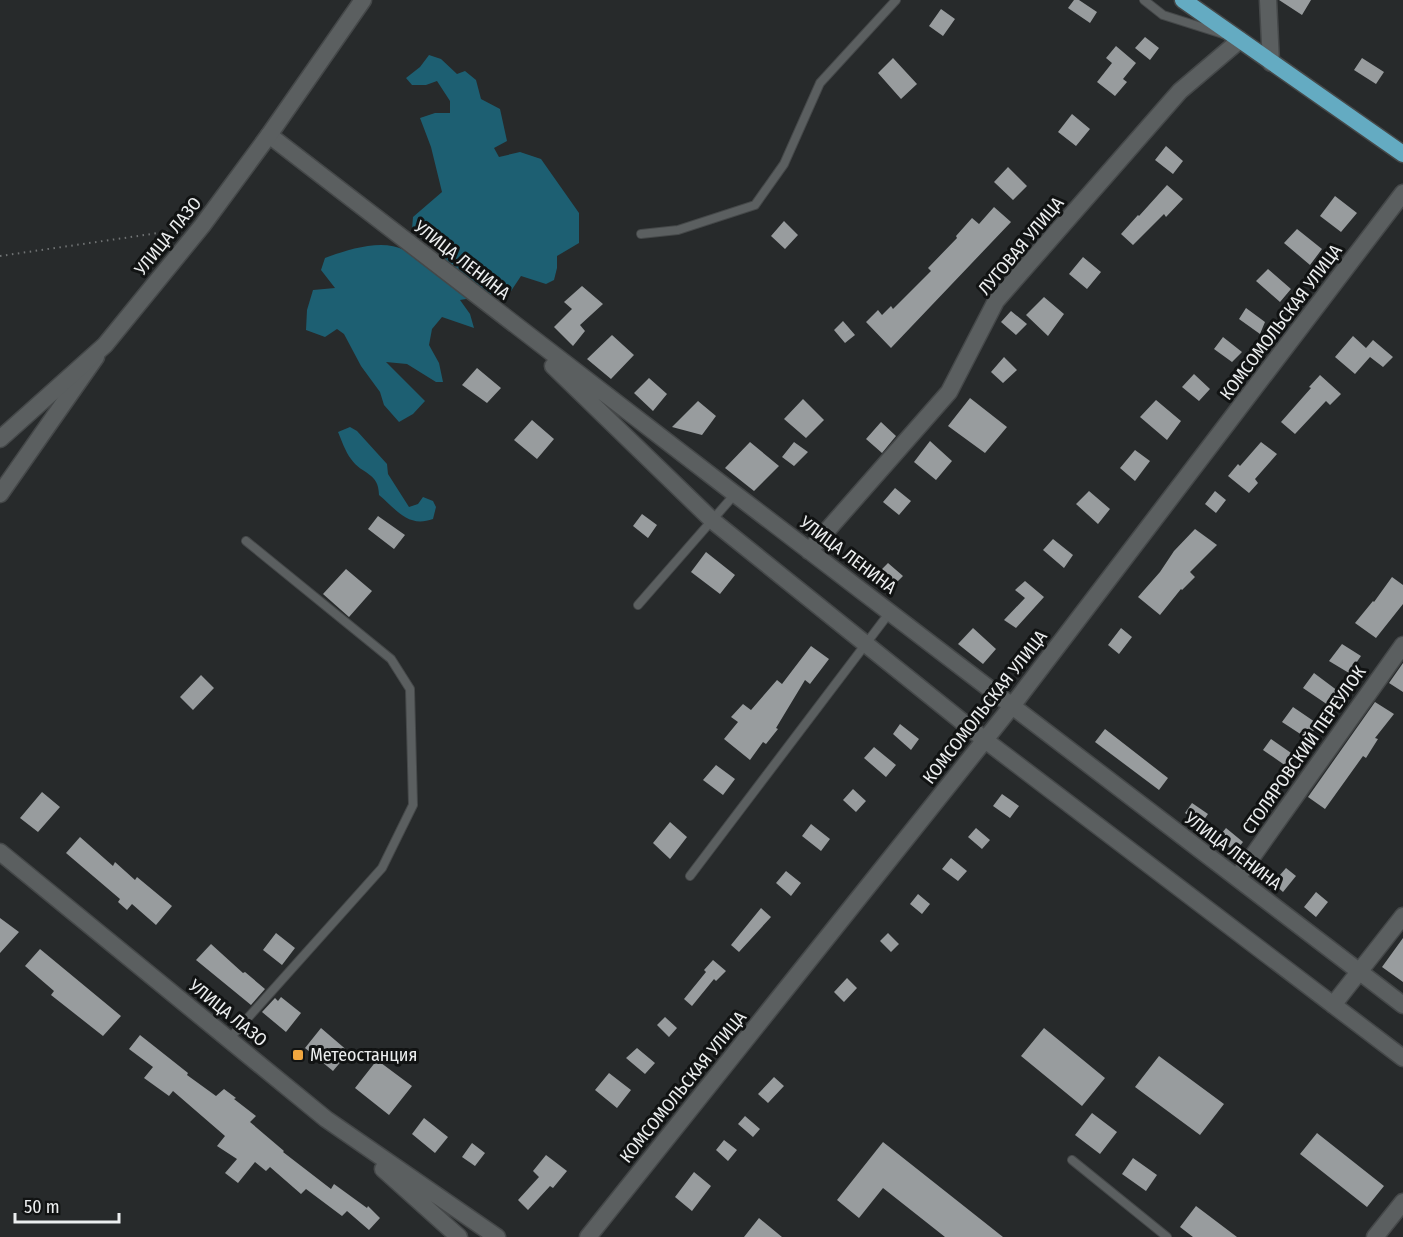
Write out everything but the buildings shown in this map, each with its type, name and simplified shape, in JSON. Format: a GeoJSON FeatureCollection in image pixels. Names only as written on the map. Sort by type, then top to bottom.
{"type":"FeatureCollection","features":[{"type":"Feature","properties":{"kind":"highway"},"geometry":{"type":"LineString","coordinates":[[1183,0],[1403,154]]}},
{"type":"Feature","properties":{"kind":"street","name":"УЛИЦА ЛАЗО"},"geometry":{"type":"LineString","coordinates":[[0,494],[105,345],[202,226],[269,135],[363,0]]}},
{"type":"Feature","properties":{"kind":"street"},"geometry":{"type":"LineString","coordinates":[[1268,0],[1271,63]]}},
{"type":"Feature","properties":{"kind":"street","name":"ЛУГОВАЯ УЛИЦА"},"geometry":{"type":"LineString","coordinates":[[809,550],[949,392],[996,301],[1180,91],[1240,40]]}},
{"type":"Feature","properties":{"kind":"street","name":"УЛИЦА ЛЕНИНА"},"geometry":{"type":"LineString","coordinates":[[269,135],[1403,1005]]}},
{"type":"Feature","properties":{"kind":"street","name":"КОМСОМОЛЬСКАЯ УЛИЦА"},"geometry":{"type":"LineString","coordinates":[[588,1237],[1012,706],[1403,193]]}},
{"type":"Feature","properties":{"kind":"street"},"geometry":{"type":"LineString","coordinates":[[494,309],[713,521],[985,740],[1403,1058]]}},
{"type":"Feature","properties":{"kind":"street"},"geometry":{"type":"LineString","coordinates":[[0,439],[105,345]]}},
{"type":"Feature","properties":{"kind":"street","name":"СТОЛЯРОВСКИЙ ПЕРЕУЛОК"},"geometry":{"type":"LineString","coordinates":[[1237,878],[1403,645]]}},
{"type":"Feature","properties":{"kind":"street","name":"УЛИЦА ЛАЗО"},"geometry":{"type":"LineString","coordinates":[[0,852],[326,1119],[497,1237]]}},
{"type":"Feature","properties":{"kind":"street"},"geometry":{"type":"LineString","coordinates":[[1333,1005],[1403,916]]}},
{"type":"Feature","properties":{"kind":"street"},"geometry":{"type":"LineString","coordinates":[[326,1119],[459,1237]]}},
{"type":"Feature","properties":{"kind":"street"},"geometry":{"type":"LineString","coordinates":[[1375,1237],[1403,1202]]}},
{"type":"Feature","properties":{"kind":"lane"},"geometry":{"type":"LineString","coordinates":[[641,234],[678,230],[755,205],[784,164],[820,83],[896,0]]}},
{"type":"Feature","properties":{"kind":"lane"},"geometry":{"type":"LineString","coordinates":[[1144,0],[1163,15],[1240,40]]}},
{"type":"Feature","properties":{"kind":"lane"},"geometry":{"type":"LineString","coordinates":[[638,605],[735,494]]}},
{"type":"Feature","properties":{"kind":"lane"},"geometry":{"type":"LineString","coordinates":[[229,1039],[382,868],[412,805],[410,689],[391,659],[246,541]]}},
{"type":"Feature","properties":{"kind":"lane"},"geometry":{"type":"LineString","coordinates":[[690,876],[890,612]]}},
{"type":"Feature","properties":{"kind":"lane"},"geometry":{"type":"LineString","coordinates":[[1072,1160],[1167,1237]]}},
{"type":"Feature","properties":{"kind":"path"},"geometry":{"type":"LineString","coordinates":[[0,256],[202,226]]}},
{"type":"Feature","properties":{"kind":"shaded area"},"geometry":{"type":"Polygon","coordinates":[[[429,55],[441,59],[457,74],[465,71],[476,80],[481,99],[500,109],[507,141],[494,148],[499,157],[520,152],[541,159],[579,213],[579,243],[557,256],[554,280],[546,284],[521,276],[511,291],[460,300],[470,314],[474,328],[442,317],[432,329],[429,345],[439,363],[443,382],[436,382],[407,364],[386,362],[425,401],[413,414],[399,422],[384,405],[380,392],[361,366],[344,334],[337,329],[325,337],[306,330],[307,310],[313,290],[335,288],[321,270],[325,258],[364,246],[385,245],[404,250],[427,266],[441,252],[437,241],[412,229],[413,217],[442,192],[431,147],[420,118],[435,113],[450,113],[450,101],[437,81],[426,85],[412,85],[406,78],[420,67],[429,55]]]}},
{"type":"Feature","properties":{"kind":"shaded area"},"geometry":{"type":"Polygon","coordinates":[[[350,427],[357,431],[387,464],[388,474],[409,507],[418,504],[423,497],[433,501],[436,507],[433,519],[417,521],[403,516],[379,495],[376,482],[355,464],[338,432],[350,427]]]}},
{"type":"Feature","properties":{"kind":"place","name":"Метеостанция"},"geometry":{"type":"Point","coordinates":[298,1055]}}]}
